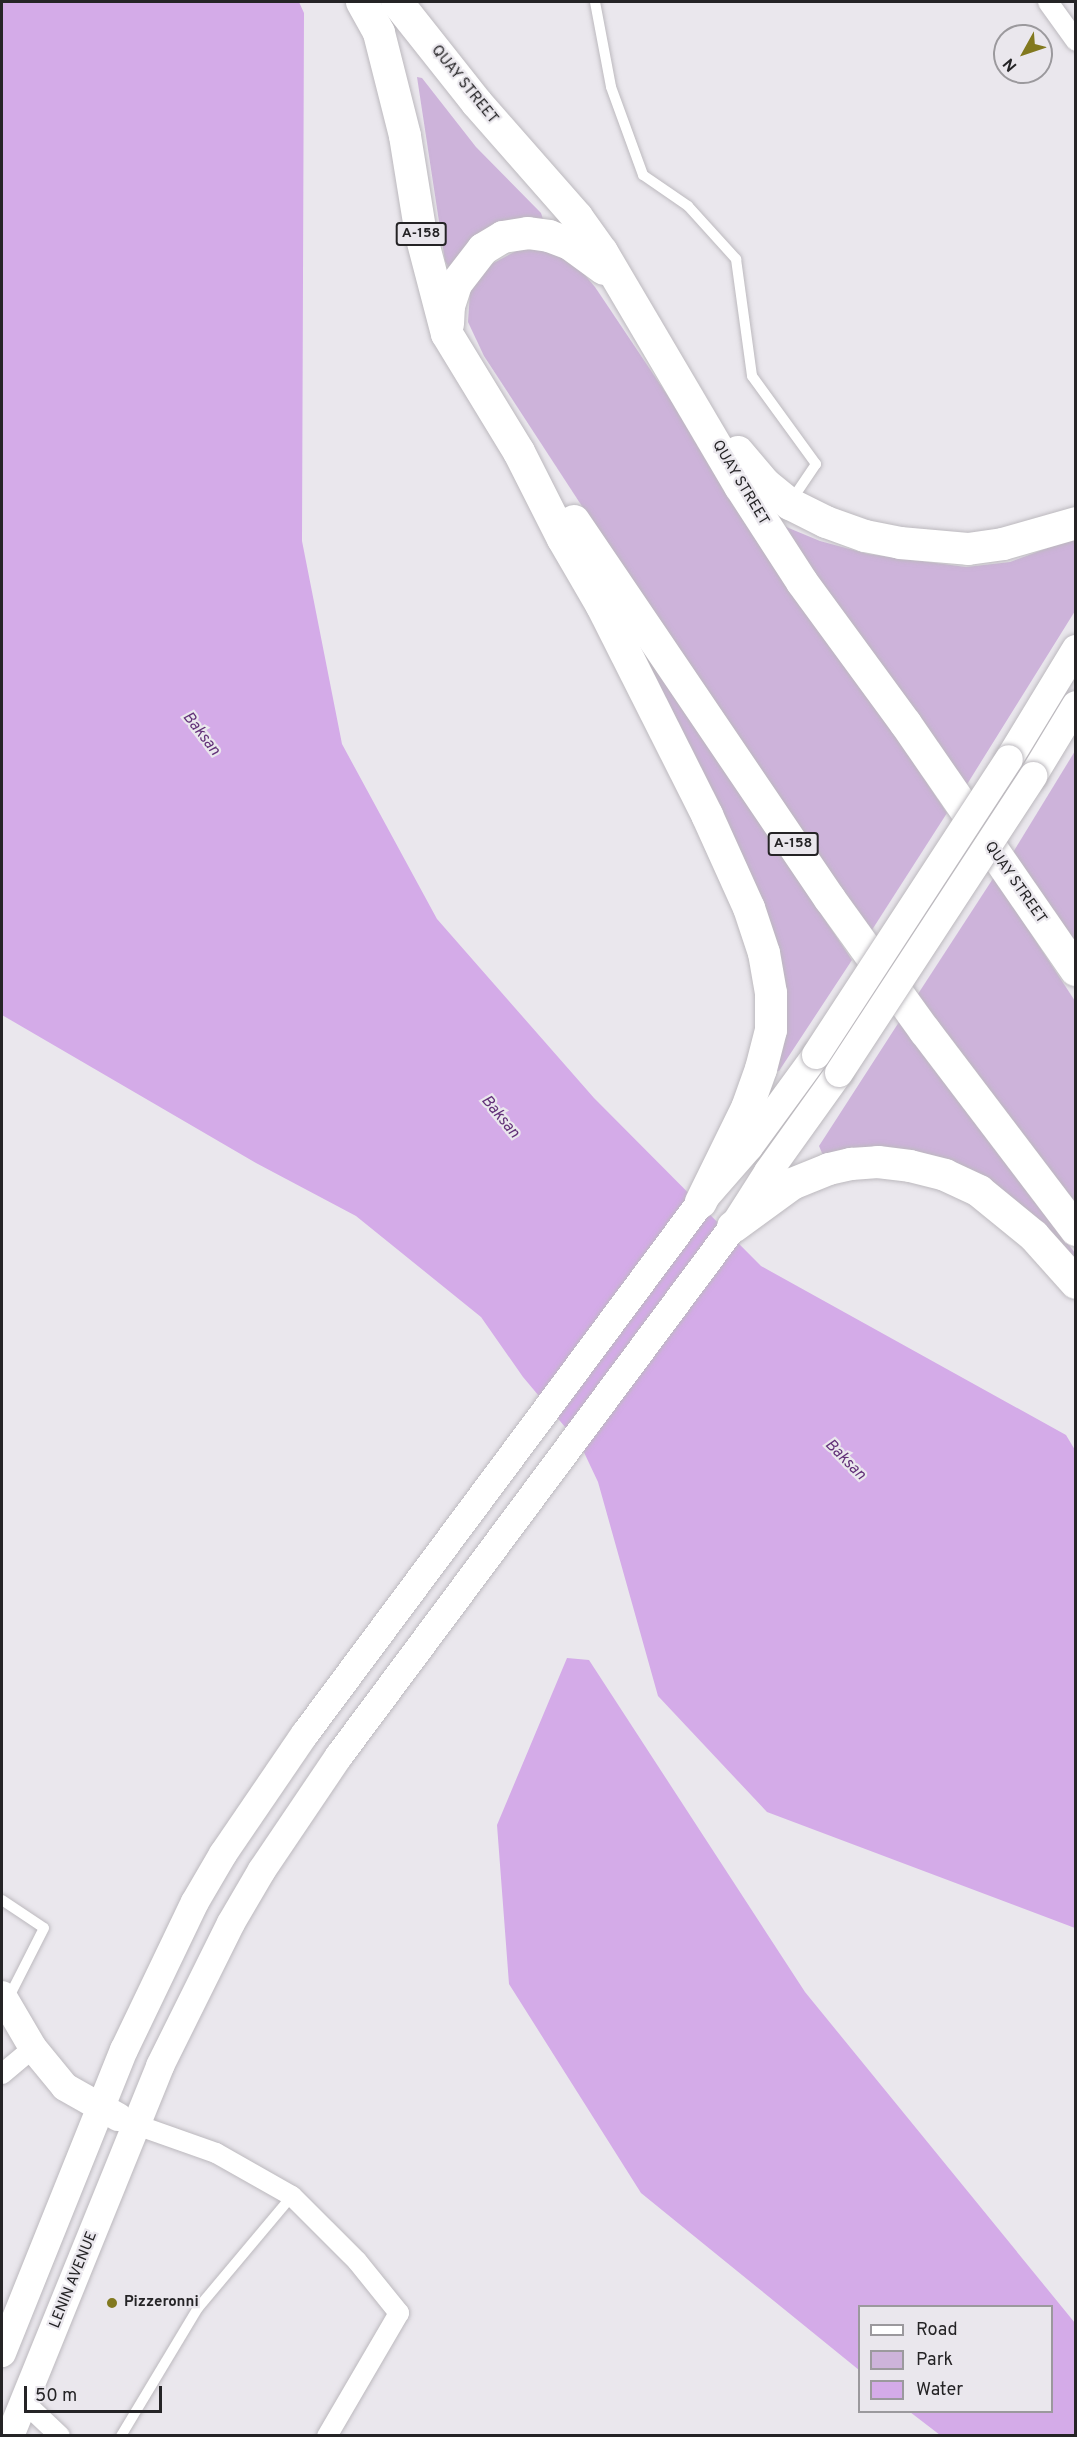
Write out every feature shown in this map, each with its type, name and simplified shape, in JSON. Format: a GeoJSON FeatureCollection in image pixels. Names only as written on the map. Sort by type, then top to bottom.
{"type":"FeatureCollection","features":[{"type":"Feature","properties":{"kind":"main road","name":"А-158"},"geometry":{"type":"LineString","coordinates":[[362,2],[379,33],[405,136],[421,235],[447,334],[519,452],[579,528],[837,909],[1076,1230]]}},
{"type":"Feature","properties":{"kind":"main road","name":"QUAY STREET"},"geometry":{"type":"LineString","coordinates":[[398,2],[477,103],[577,217],[623,285],[740,486],[802,582],[906,724],[1076,970]]}},
{"type":"Feature","properties":{"kind":"main road"},"geometry":{"type":"LineString","coordinates":[[447,334],[449,306],[456,284],[483,249],[503,237],[528,233],[549,236],[579,250],[623,285]]}},
{"type":"Feature","properties":{"kind":"main road"},"geometry":{"type":"LineString","coordinates":[[679,380],[765,484],[790,504],[826,522],[865,536],[929,548],[968,549],[1003,544],[1076,523]]}},
{"type":"Feature","properties":{"kind":"main road"},"geometry":{"type":"LineString","coordinates":[[519,452],[563,539],[602,606],[701,804],[748,908],[764,953],[771,993],[771,1030],[761,1070],[747,1108],[701,1202]]}},
{"type":"Feature","properties":{"kind":"main road"},"geometry":{"type":"LineString","coordinates":[[2,2352],[145,2007],[195,1902],[224,1854],[305,1734],[701,1202],[749,1147],[816,1055],[1009,759],[1076,649]]}},
{"type":"Feature","properties":{"kind":"main road","name":"LENIN AVENUE"},"geometry":{"type":"LineString","coordinates":[[10,2436],[134,2124],[231,1923],[280,1842],[339,1756],[733,1227],[768,1172],[839,1073],[1033,776],[1076,705]]}},
{"type":"Feature","properties":{"kind":"main road"},"geometry":{"type":"LineString","coordinates":[[733,1227],[792,1184],[829,1169],[851,1164],[878,1162],[910,1166],[945,1175],[979,1191],[1034,1236],[1076,1283]]}},
{"type":"Feature","properties":{"kind":"main road"},"geometry":{"type":"LineString","coordinates":[[4,1999],[33,2048],[65,2087],[101,2109],[134,2124]]}},
{"type":"Feature","properties":{"kind":"street"},"geometry":{"type":"LineString","coordinates":[[1048,2],[1076,41]]}},
{"type":"Feature","properties":{"kind":"street"},"geometry":{"type":"LineString","coordinates":[[2,2074],[33,2048]]}},
{"type":"Feature","properties":{"kind":"street"},"geometry":{"type":"LineString","coordinates":[[134,2124],[216,2152],[292,2196],[357,2261],[399,2313],[327,2436]]}},
{"type":"Feature","properties":{"kind":"street"},"geometry":{"type":"LineString","coordinates":[[25,2403],[60,2436]]}},
{"type":"Feature","properties":{"kind":"lane"},"geometry":{"type":"LineString","coordinates":[[595,2],[611,87],[643,175],[688,206],[736,259],[752,376],[816,464],[790,504]]}},
{"type":"Feature","properties":{"kind":"lane"},"geometry":{"type":"LineString","coordinates":[[2,1900],[44,1928],[4,1999]]}},
{"type":"Feature","properties":{"kind":"lane"},"geometry":{"type":"LineString","coordinates":[[121,2436],[198,2308],[292,2196]]}},
{"type":"Feature","properties":{"kind":"green space"},"geometry":{"type":"Polygon","coordinates":[[[417,77],[422,78],[476,147],[541,213],[543,219],[449,268],[445,261],[417,77]]]}},
{"type":"Feature","properties":{"kind":"green space"},"geometry":{"type":"Polygon","coordinates":[[[518,250],[545,250],[573,261],[595,287],[947,813],[870,933],[636,589],[484,356],[468,322],[470,291],[488,266],[518,250]]]}},
{"type":"Feature","properties":{"kind":"green space"},"geometry":{"type":"Polygon","coordinates":[[[779,524],[820,541],[868,554],[966,567],[1010,562],[1075,538],[1075,611],[966,786],[779,524]]]}},
{"type":"Feature","properties":{"kind":"green space"},"geometry":{"type":"Polygon","coordinates":[[[610,600],[852,960],[779,1071],[772,1069],[782,992],[610,600]]]}},
{"type":"Feature","properties":{"kind":"green space"},"geometry":{"type":"Polygon","coordinates":[[[1075,751],[1075,947],[1012,854],[1075,751]]]}},
{"type":"Feature","properties":{"kind":"green space"},"geometry":{"type":"Polygon","coordinates":[[[994,877],[1075,1001],[1075,1210],[916,997],[994,877]]]}},
{"type":"Feature","properties":{"kind":"green space"},"geometry":{"type":"Polygon","coordinates":[[[899,1022],[1075,1253],[1075,1269],[1008,1198],[825,1160],[819,1146],[899,1022]]]}},
{"type":"Feature","properties":{"kind":"water","name":"Baksan"},"geometry":{"type":"Polygon","coordinates":[[[2,2],[299,2],[304,13],[302,541],[342,744],[437,919],[594,1098],[761,1266],[1066,1435],[1075,1450],[1075,1928],[767,1812],[658,1696],[598,1482],[581,1446],[523,1377],[481,1317],[356,1216],[256,1163],[2,1015],[2,2]]]}},
{"type":"Feature","properties":{"kind":"water"},"geometry":{"type":"Polygon","coordinates":[[[567,1658],[589,1660],[805,1992],[1075,2323],[1075,2435],[940,2435],[911,2413],[1053,2413],[1053,2305],[858,2305],[858,2369],[641,2193],[509,1984],[497,1825],[567,1658]]]}},
{"type":"Feature","properties":{"kind":"place","name":"Pizzeronni"},"geometry":{"type":"Point","coordinates":[112,2303]}}]}
